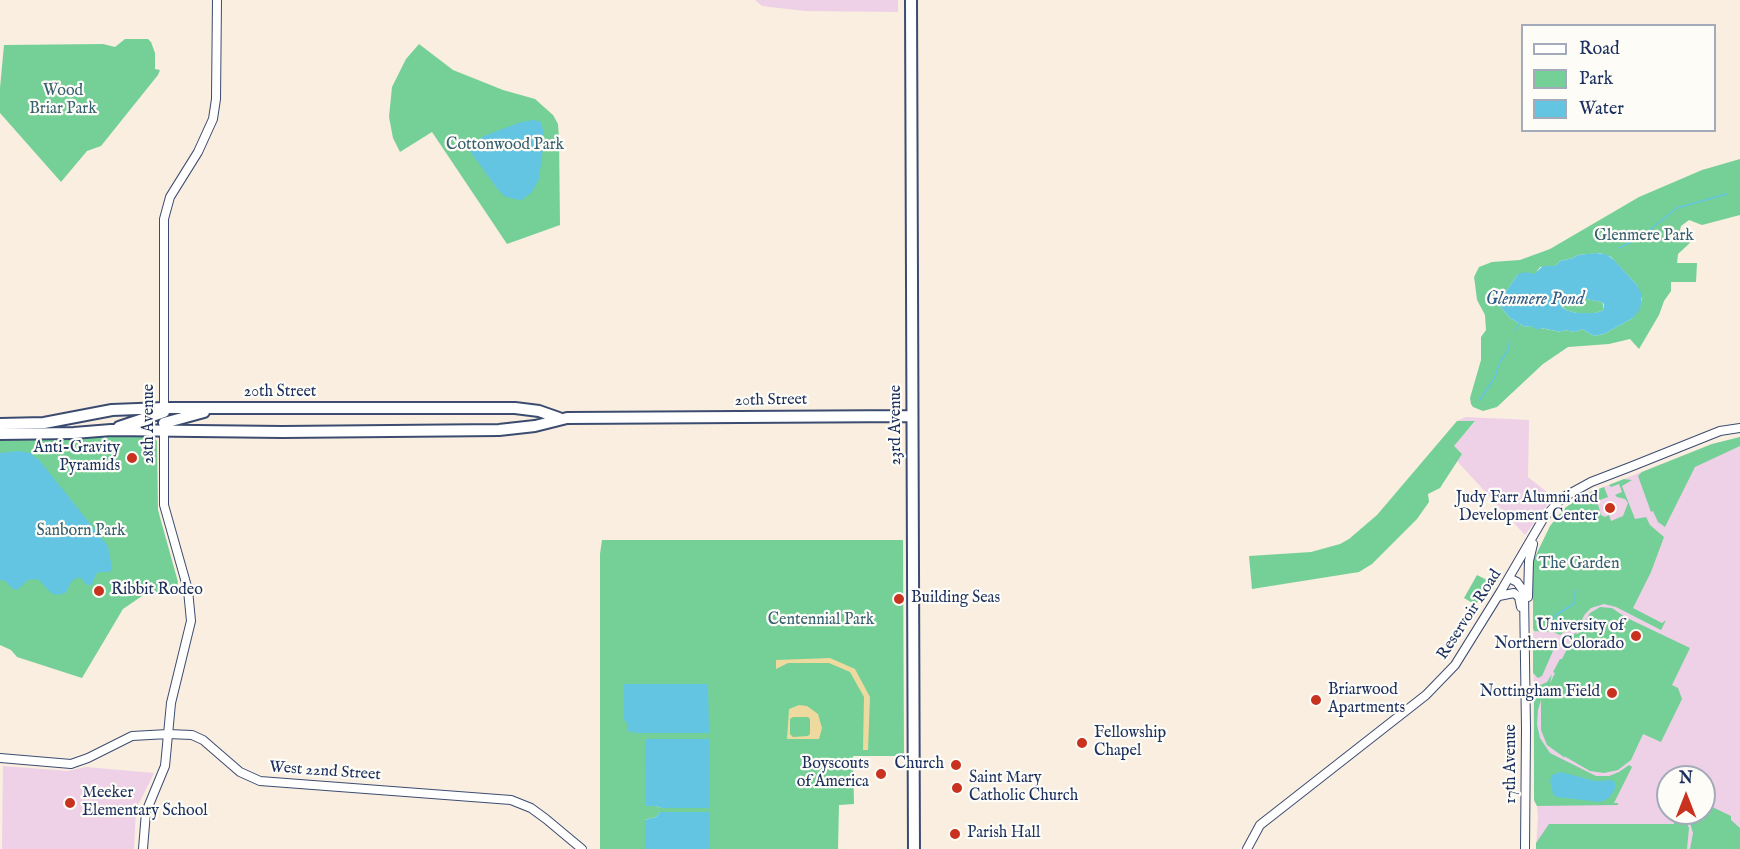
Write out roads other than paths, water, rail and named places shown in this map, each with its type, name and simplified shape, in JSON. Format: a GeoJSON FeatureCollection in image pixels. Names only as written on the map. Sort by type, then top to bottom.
{"type":"FeatureCollection","features":[{"type":"Feature","properties":{"kind":"main road","name":"23rd Avenue"},"geometry":{"type":"LineString","coordinates":[[911,0],[914,849]]}},
{"type":"Feature","properties":{"kind":"main road","name":"20th Street"},"geometry":{"type":"LineString","coordinates":[[0,434],[111,430],[221,408],[515,408],[539,411],[559,418]]}},
{"type":"Feature","properties":{"kind":"main road","name":"20th Street"},"geometry":{"type":"LineString","coordinates":[[0,424],[50,423],[112,410],[164,418],[499,430],[535,426],[559,418],[912,416]]}},
{"type":"Feature","properties":{"kind":"main road"},"geometry":{"type":"LineString","coordinates":[[111,430],[164,418]]}},
{"type":"Feature","properties":{"kind":"street","name":"28th Avenue"},"geometry":{"type":"LineString","coordinates":[[143,849],[146,812],[165,765],[171,703],[189,631],[191,611],[188,589],[164,505],[164,219],[171,196],[202,145],[213,119],[216,99],[217,0]]}},
{"type":"Feature","properties":{"kind":"street","name":"Reservoir Road"},"geometry":{"type":"LineString","coordinates":[[1247,849],[1255,832],[1267,819],[1433,689],[1455,665],[1551,509],[1562,498],[1591,482],[1730,429],[1740,428]]}},
{"type":"Feature","properties":{"kind":"street"},"geometry":{"type":"LineString","coordinates":[[1524,614],[1527,604],[1529,558],[1535,534]]}},
{"type":"Feature","properties":{"kind":"street","name":"17th Avenue"},"geometry":{"type":"LineString","coordinates":[[1509,578],[1522,588],[1524,614],[1525,849]]}},
{"type":"Feature","properties":{"kind":"street"},"geometry":{"type":"LineString","coordinates":[[1498,596],[1512,593],[1517,595],[1524,614]]}},
{"type":"Feature","properties":{"kind":"street","name":"West 22nd Street"},"geometry":{"type":"LineString","coordinates":[[0,758],[71,764],[132,736],[184,734],[198,737],[240,772],[260,781],[511,800],[531,808],[582,849]]}},
{"type":"Feature","properties":{"kind":"water"},"geometry":{"type":"Polygon","coordinates":[[[534,120],[541,122],[543,130],[539,179],[532,192],[522,200],[504,196],[470,151],[469,146],[484,136],[521,122],[534,120]]]}},
{"type":"Feature","properties":{"kind":"water","name":"Glenmere Pond"},"geometry":{"type":"Polygon","coordinates":[[[1606,254],[1637,285],[1642,295],[1640,309],[1633,318],[1604,334],[1594,336],[1582,329],[1575,332],[1564,330],[1561,332],[1525,327],[1510,318],[1499,305],[1499,298],[1518,274],[1526,272],[1534,274],[1543,266],[1555,266],[1560,261],[1578,255],[1606,254]],[[1572,296],[1562,300],[1562,307],[1576,313],[1595,313],[1604,310],[1604,304],[1572,296]]]}},
{"type":"Feature","properties":{"kind":"water"},"geometry":{"type":"Polygon","coordinates":[[[19,451],[30,453],[40,461],[108,546],[112,568],[110,572],[96,574],[92,585],[87,585],[80,577],[71,582],[66,593],[57,595],[51,593],[38,579],[28,580],[17,590],[0,580],[0,453],[19,451]]]}},
{"type":"Feature","properties":{"kind":"water"},"geometry":{"type":"Polygon","coordinates":[[[624,684],[708,684],[709,733],[627,731],[627,723],[624,720],[624,684]]]}},
{"type":"Feature","properties":{"kind":"water"},"geometry":{"type":"Polygon","coordinates":[[[645,739],[709,739],[709,808],[646,806],[645,739]]]}},
{"type":"Feature","properties":{"kind":"water"},"geometry":{"type":"Polygon","coordinates":[[[1561,772],[1595,781],[1613,780],[1615,789],[1609,798],[1600,802],[1556,797],[1550,781],[1552,775],[1561,772]]]}},
{"type":"Feature","properties":{"kind":"water"},"geometry":{"type":"Polygon","coordinates":[[[660,812],[710,812],[710,849],[645,849],[645,820],[656,817],[660,812]]]}},
{"type":"Feature","properties":{"kind":"waterway"},"geometry":{"type":"LineString","coordinates":[[1619,248],[1641,237],[1677,208],[1727,194]]}},
{"type":"Feature","properties":{"kind":"waterway"},"geometry":{"type":"LineString","coordinates":[[1515,331],[1519,324]]}},
{"type":"Feature","properties":{"kind":"waterway"},"geometry":{"type":"LineString","coordinates":[[1480,400],[1495,377],[1510,341]]}},
{"type":"Feature","properties":{"kind":"waterway"},"geometry":{"type":"LineString","coordinates":[[1537,619],[1552,619],[1574,604],[1574,590]]}},
{"type":"Feature","properties":{"kind":"place","name":"Anti-Gravity Pyramids"},"geometry":{"type":"Point","coordinates":[132,458]}},
{"type":"Feature","properties":{"kind":"place","name":"Judy Farr Alumni and Development Center"},"geometry":{"type":"Point","coordinates":[1610,508]}},
{"type":"Feature","properties":{"kind":"place","name":"Ribbit Rodeo"},"geometry":{"type":"Point","coordinates":[99,591]}},
{"type":"Feature","properties":{"kind":"place","name":"Building Seas"},"geometry":{"type":"Point","coordinates":[899,599]}},
{"type":"Feature","properties":{"kind":"place","name":"University of Northern Colorado"},"geometry":{"type":"Point","coordinates":[1636,636]}},
{"type":"Feature","properties":{"kind":"place","name":"Nottingham Field"},"geometry":{"type":"Point","coordinates":[1612,693]}},
{"type":"Feature","properties":{"kind":"place","name":"Briarwood Apartments"},"geometry":{"type":"Point","coordinates":[1316,700]}},
{"type":"Feature","properties":{"kind":"place","name":"Fellowship Chapel"},"geometry":{"type":"Point","coordinates":[1082,743]}},
{"type":"Feature","properties":{"kind":"place","name":"Church"},"geometry":{"type":"Point","coordinates":[956,765]}},
{"type":"Feature","properties":{"kind":"place","name":"Boyscouts of America"},"geometry":{"type":"Point","coordinates":[881,774]}},
{"type":"Feature","properties":{"kind":"place","name":"Saint Mary Catholic Church"},"geometry":{"type":"Point","coordinates":[957,788]}},
{"type":"Feature","properties":{"kind":"place","name":"Meeker Elementary School"},"geometry":{"type":"Point","coordinates":[70,803]}},
{"type":"Feature","properties":{"kind":"place","name":"Parish Hall"},"geometry":{"type":"Point","coordinates":[955,834]}},
{"type":"Feature","properties":{"kind":"park label","name":"Wood Briar Park"},"geometry":{"type":"Point","coordinates":[63,101]}},
{"type":"Feature","properties":{"kind":"park label","name":"Cottonwood Park"},"geometry":{"type":"Point","coordinates":[505,146]}},
{"type":"Feature","properties":{"kind":"park label","name":"Glenmere Park"},"geometry":{"type":"Point","coordinates":[1644,237]}},
{"type":"Feature","properties":{"kind":"park label","name":"Sanborn Park"},"geometry":{"type":"Point","coordinates":[81,532]}},
{"type":"Feature","properties":{"kind":"park label","name":"The Garden"},"geometry":{"type":"Point","coordinates":[1579,565]}},
{"type":"Feature","properties":{"kind":"park label","name":"Centennial Park"},"geometry":{"type":"Point","coordinates":[821,621]}}]}
